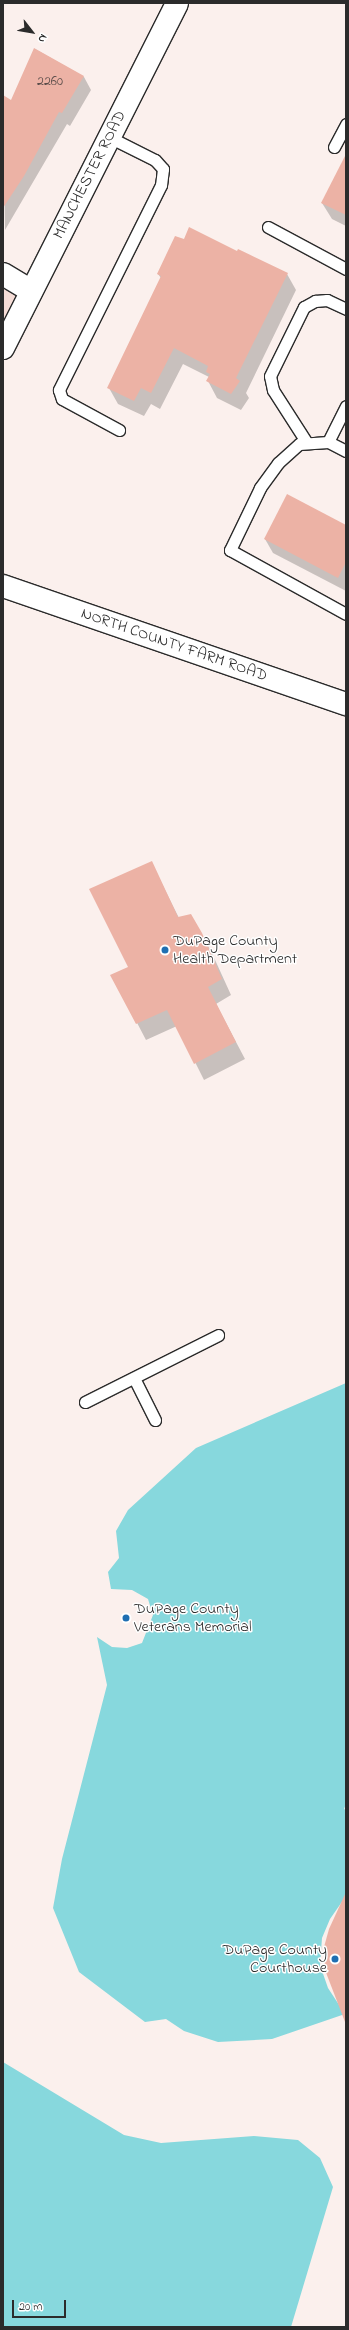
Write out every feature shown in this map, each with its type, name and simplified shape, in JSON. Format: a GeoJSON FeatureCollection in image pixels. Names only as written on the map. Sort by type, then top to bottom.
{"type":"FeatureCollection","features":[{"type":"Feature","properties":{"kind":"street","name":"MANCHESTER ROAD"},"geometry":{"type":"LineString","coordinates":[[3,348],[177,3]]}},
{"type":"Feature","properties":{"kind":"street"},"geometry":{"type":"LineString","coordinates":[[3,274],[31,291]]}},
{"type":"Feature","properties":{"kind":"street","name":"NORTH COUNTY FARM ROAD"},"geometry":{"type":"LineString","coordinates":[[3,586],[346,704]]}},
{"type":"Feature","properties":{"kind":"lane"},"geometry":{"type":"LineString","coordinates":[[334,147],[346,124]]}},
{"type":"Feature","properties":{"kind":"lane"},"geometry":{"type":"LineString","coordinates":[[109,137],[155,160],[163,169],[161,185],[59,390],[62,399],[120,430]]}},
{"type":"Feature","properties":{"kind":"lane"},"geometry":{"type":"LineString","coordinates":[[268,227],[346,268]]}},
{"type":"Feature","properties":{"kind":"lane"},"geometry":{"type":"LineString","coordinates":[[307,443],[273,390],[270,376],[304,307],[315,301],[327,300],[346,309]]}},
{"type":"Feature","properties":{"kind":"lane"},"geometry":{"type":"LineString","coordinates":[[328,442],[346,406]]}},
{"type":"Feature","properties":{"kind":"lane"},"geometry":{"type":"LineString","coordinates":[[346,451],[328,442],[299,444],[278,463],[260,488],[230,550],[346,614]]}},
{"type":"Feature","properties":{"kind":"lane"},"geometry":{"type":"LineString","coordinates":[[85,1402],[218,1335]]}},
{"type":"Feature","properties":{"kind":"lane"},"geometry":{"type":"LineString","coordinates":[[134,1378],[155,1420]]}},
{"type":"Feature","properties":{"kind":"shaded area"},"geometry":{"type":"Polygon","coordinates":[[[3,283],[21,294],[3,329],[3,283]]]}},
{"type":"Feature","properties":{"kind":"water"},"geometry":{"type":"Polygon","coordinates":[[[346,1383],[346,1804],[344,1809],[346,1810],[346,1896],[330,1919],[322,1938],[320,1965],[328,1988],[345,2014],[272,2039],[218,2042],[184,2031],[166,2019],[145,2022],[79,1972],[53,1908],[62,1859],[107,1685],[97,1637],[112,1647],[127,1648],[142,1643],[153,1615],[148,1599],[132,1590],[111,1589],[108,1572],[119,1558],[116,1531],[128,1510],[196,1448],[346,1383]]]}},
{"type":"Feature","properties":{"kind":"water"},"geometry":{"type":"Polygon","coordinates":[[[3,2062],[124,2135],[161,2143],[254,2136],[298,2140],[320,2158],[333,2187],[291,2327],[3,2327],[3,2062]]]}},
{"type":"Feature","properties":{"kind":"building"},"geometry":{"type":"Polygon","coordinates":[[[34,48],[84,76],[62,113],[59,112],[24,176],[3,208],[3,95],[11,100],[34,48]]]}},
{"type":"Feature","properties":{"kind":"building"},"geometry":{"type":"Polygon","coordinates":[[[346,154],[346,215],[321,203],[346,154]]]}},
{"type":"Feature","properties":{"kind":"building"},"geometry":{"type":"Polygon","coordinates":[[[189,227],[237,251],[238,249],[288,273],[236,378],[240,381],[231,394],[206,381],[210,374],[206,372],[208,366],[174,348],[151,393],[141,388],[134,401],[107,388],[161,276],[157,274],[175,236],[184,239],[189,227]]]}},
{"type":"Feature","properties":{"kind":"building"},"geometry":{"type":"Polygon","coordinates":[[[287,494],[346,525],[346,562],[338,578],[264,539],[287,494]]]}},
{"type":"Feature","properties":{"kind":"building","name":"DuPage County Health Department"},"geometry":{"type":"Polygon","coordinates":[[[152,861],[178,917],[191,914],[202,933],[222,979],[208,987],[236,1042],[194,1064],[167,1010],[136,1024],[110,975],[128,967],[89,889],[152,861]]]}},
{"type":"Feature","properties":{"kind":"building","name":"DuPage County Courthouse"},"geometry":{"type":"Polygon","coordinates":[[[346,1892],[345,2022],[325,1970],[324,1947],[329,1929],[346,1892]]]}},
{"type":"Feature","properties":{"kind":"place","name":"DuPage County Health Department"},"geometry":{"type":"Point","coordinates":[165,950]}},
{"type":"Feature","properties":{"kind":"place","name":"DuPage County Veterans Memorial"},"geometry":{"type":"Point","coordinates":[126,1618]}},
{"type":"Feature","properties":{"kind":"place","name":"DuPage County Courthouse"},"geometry":{"type":"Point","coordinates":[335,1959]}}]}
